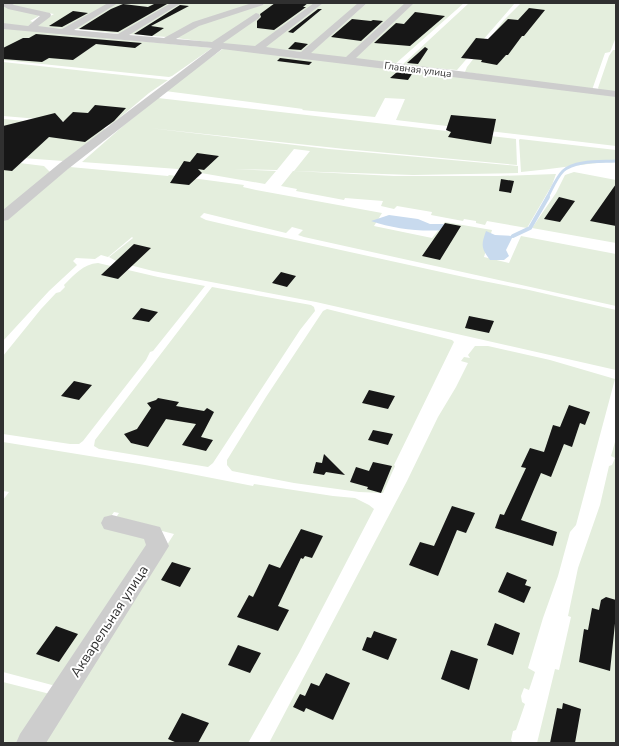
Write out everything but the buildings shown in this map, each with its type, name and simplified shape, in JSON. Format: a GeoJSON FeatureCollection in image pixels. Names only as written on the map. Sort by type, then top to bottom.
{"type":"FeatureCollection","features":[{"type":"Feature","properties":{"kind":"street"},"geometry":{"type":"LineString","coordinates":[[7,3],[6,4],[11,7],[48,15],[30,28]]}},
{"type":"Feature","properties":{"kind":"street"},"geometry":{"type":"LineString","coordinates":[[63,32],[114,3]]}},
{"type":"Feature","properties":{"kind":"street"},"geometry":{"type":"LineString","coordinates":[[120,36],[177,3]]}},
{"type":"Feature","properties":{"kind":"street"},"geometry":{"type":"LineString","coordinates":[[167,40],[196,24],[260,3]]}},
{"type":"Feature","properties":{"kind":"street"},"geometry":{"type":"LineString","coordinates":[[257,49],[319,3]]}},
{"type":"Feature","properties":{"kind":"street"},"geometry":{"type":"LineString","coordinates":[[303,55],[363,3]]}},
{"type":"Feature","properties":{"kind":"street"},"geometry":{"type":"LineString","coordinates":[[350,60],[410,3]]}},
{"type":"Feature","properties":{"kind":"street"},"geometry":{"type":"LineString","coordinates":[[3,217],[64,166],[116,128],[256,16]]}},
{"type":"Feature","properties":{"kind":"street","name":"Главная улица"},"geometry":{"type":"LineString","coordinates":[[3,26],[257,49],[616,94]]}},
{"type":"Feature","properties":{"kind":"street","name":"Акварельная улица"},"geometry":{"type":"LineString","coordinates":[[30,743],[158,546],[152,533],[112,523]]}},
{"type":"Feature","properties":{"kind":"green space"},"geometry":{"type":"Polygon","coordinates":[[[10,3],[112,3],[63,29],[36,27],[45,19],[54,14],[18,8],[10,3]]]}},
{"type":"Feature","properties":{"kind":"green space"},"geometry":{"type":"Polygon","coordinates":[[[117,3],[175,3],[121,34],[71,28],[117,3]]]}},
{"type":"Feature","properties":{"kind":"green space"},"geometry":{"type":"Polygon","coordinates":[[[180,3],[257,3],[167,37],[127,34],[180,3]]]}},
{"type":"Feature","properties":{"kind":"green space"},"geometry":{"type":"Polygon","coordinates":[[[263,3],[316,3],[254,48],[176,38],[197,25],[263,3]]]}},
{"type":"Feature","properties":{"kind":"green space"},"geometry":{"type":"Polygon","coordinates":[[[322,3],[361,3],[302,52],[262,49],[322,3]]]}},
{"type":"Feature","properties":{"kind":"green space"},"geometry":{"type":"Polygon","coordinates":[[[367,3],[407,3],[347,58],[309,54],[367,3]]]}},
{"type":"Feature","properties":{"kind":"green space"},"geometry":{"type":"Polygon","coordinates":[[[413,3],[464,3],[394,65],[354,59],[413,3]]]}},
{"type":"Feature","properties":{"kind":"green space"},"geometry":{"type":"Polygon","coordinates":[[[469,3],[515,3],[457,70],[402,65],[469,3]]]}},
{"type":"Feature","properties":{"kind":"green space"},"geometry":{"type":"Polygon","coordinates":[[[521,3],[616,3],[616,37],[610,52],[605,53],[592,90],[465,72],[467,67],[504,20],[521,3]]]}},
{"type":"Feature","properties":{"kind":"green space"},"geometry":{"type":"Polygon","coordinates":[[[3,4],[38,14],[39,16],[30,21],[33,22],[27,27],[3,25],[3,4]]]}},
{"type":"Feature","properties":{"kind":"green space"},"geometry":{"type":"Polygon","coordinates":[[[3,28],[212,48],[169,77],[3,60],[3,28]]]}},
{"type":"Feature","properties":{"kind":"green space"},"geometry":{"type":"Polygon","coordinates":[[[224,48],[616,96],[616,146],[396,120],[405,99],[385,98],[375,117],[302,110],[303,109],[165,91],[224,48]]]}},
{"type":"Feature","properties":{"kind":"green space"},"geometry":{"type":"Polygon","coordinates":[[[613,50],[616,50],[616,93],[600,91],[598,88],[609,56],[613,50]]]}},
{"type":"Feature","properties":{"kind":"green space"},"geometry":{"type":"Polygon","coordinates":[[[3,62],[168,80],[149,93],[111,125],[3,116],[3,62]]]}},
{"type":"Feature","properties":{"kind":"green space"},"geometry":{"type":"Polygon","coordinates":[[[158,98],[516,139],[517,165],[345,149],[149,128],[329,149],[518,166],[518,173],[413,175],[294,171],[310,151],[294,149],[277,170],[233,169],[276,171],[265,184],[178,169],[82,162],[158,98]]]}},
{"type":"Feature","properties":{"kind":"green space"},"geometry":{"type":"Polygon","coordinates":[[[3,119],[106,129],[63,161],[9,157],[3,156],[3,119]]]}},
{"type":"Feature","properties":{"kind":"green space"},"geometry":{"type":"Polygon","coordinates":[[[520,139],[616,150],[616,161],[521,172],[520,139]]]}},
{"type":"Feature","properties":{"kind":"green space"},"geometry":{"type":"Polygon","coordinates":[[[3,161],[44,166],[50,172],[4,211],[3,211],[3,161]]]}},
{"type":"Feature","properties":{"kind":"green space"},"geometry":{"type":"Polygon","coordinates":[[[70,167],[169,175],[244,185],[243,187],[256,190],[382,213],[374,226],[432,238],[445,222],[492,230],[484,257],[509,263],[521,236],[616,254],[616,306],[304,237],[298,235],[303,230],[292,227],[286,233],[204,213],[200,217],[206,220],[236,227],[616,310],[616,370],[316,302],[153,271],[118,262],[109,257],[133,238],[132,237],[108,257],[101,255],[95,259],[76,258],[73,261],[77,265],[49,291],[3,341],[3,221],[70,167]]]}},
{"type":"Feature","properties":{"kind":"green space"},"geometry":{"type":"Polygon","coordinates":[[[293,171],[394,176],[498,176],[556,174],[552,185],[527,228],[487,221],[485,225],[476,223],[476,221],[464,219],[463,221],[431,215],[432,212],[397,206],[394,209],[381,206],[383,201],[345,198],[344,200],[296,191],[297,189],[281,186],[293,171]]]}},
{"type":"Feature","properties":{"kind":"green space"},"geometry":{"type":"Polygon","coordinates":[[[574,172],[616,180],[616,243],[532,228],[556,193],[565,175],[574,172]]]}},
{"type":"Feature","properties":{"kind":"green space"},"geometry":{"type":"Polygon","coordinates":[[[98,263],[205,286],[153,351],[150,352],[146,360],[83,441],[79,444],[3,434],[3,356],[41,309],[56,293],[60,292],[65,287],[64,285],[71,277],[88,265],[98,263]]]}},
{"type":"Feature","properties":{"kind":"green space"},"geometry":{"type":"Polygon","coordinates":[[[212,287],[311,305],[314,307],[315,311],[300,330],[213,463],[208,467],[99,449],[94,446],[95,440],[212,287]]]}},
{"type":"Feature","properties":{"kind":"green space"},"geometry":{"type":"Polygon","coordinates":[[[327,309],[452,340],[454,342],[394,465],[395,466],[383,493],[359,492],[294,483],[232,471],[227,465],[227,460],[266,397],[323,311],[327,309]]]}},
{"type":"Feature","properties":{"kind":"green space"},"geometry":{"type":"Polygon","coordinates":[[[475,346],[488,346],[550,360],[615,379],[576,525],[570,532],[558,576],[543,618],[528,668],[535,672],[529,690],[524,688],[521,696],[522,702],[525,704],[516,730],[513,731],[511,740],[513,743],[269,743],[407,481],[438,417],[468,363],[461,361],[464,357],[470,358],[468,355],[475,346]]]}},
{"type":"Feature","properties":{"kind":"green space"},"geometry":{"type":"Polygon","coordinates":[[[3,442],[145,465],[253,486],[254,484],[355,498],[374,509],[299,653],[248,743],[41,743],[174,534],[115,519],[119,513],[114,512],[104,526],[148,537],[151,542],[57,684],[52,685],[3,672],[3,500],[9,492],[3,491],[3,442]]]}},
{"type":"Feature","properties":{"kind":"green space"},"geometry":{"type":"Polygon","coordinates":[[[615,442],[616,743],[537,743],[555,669],[559,670],[571,617],[568,616],[578,568],[600,505],[609,466],[612,465],[615,458],[611,456],[615,442]]]}},
{"type":"Feature","properties":{"kind":"green space"},"geometry":{"type":"Polygon","coordinates":[[[3,682],[50,694],[19,743],[3,743],[3,682]]]}},
{"type":"Feature","properties":{"kind":"water"},"geometry":{"type":"Polygon","coordinates":[[[389,215],[418,219],[430,224],[446,224],[445,230],[427,231],[408,229],[371,221],[389,215]]]}},
{"type":"Feature","properties":{"kind":"water"},"geometry":{"type":"Polygon","coordinates":[[[486,231],[495,235],[513,236],[506,250],[509,256],[504,260],[490,260],[487,256],[483,249],[483,240],[486,231]]]}},
{"type":"Feature","properties":{"kind":"waterway"},"geometry":{"type":"LineString","coordinates":[[547,198],[558,177],[568,167],[588,162],[616,161]]}},
{"type":"Feature","properties":{"kind":"waterway"},"geometry":{"type":"LineString","coordinates":[[513,236],[530,228],[548,197]]}}]}
